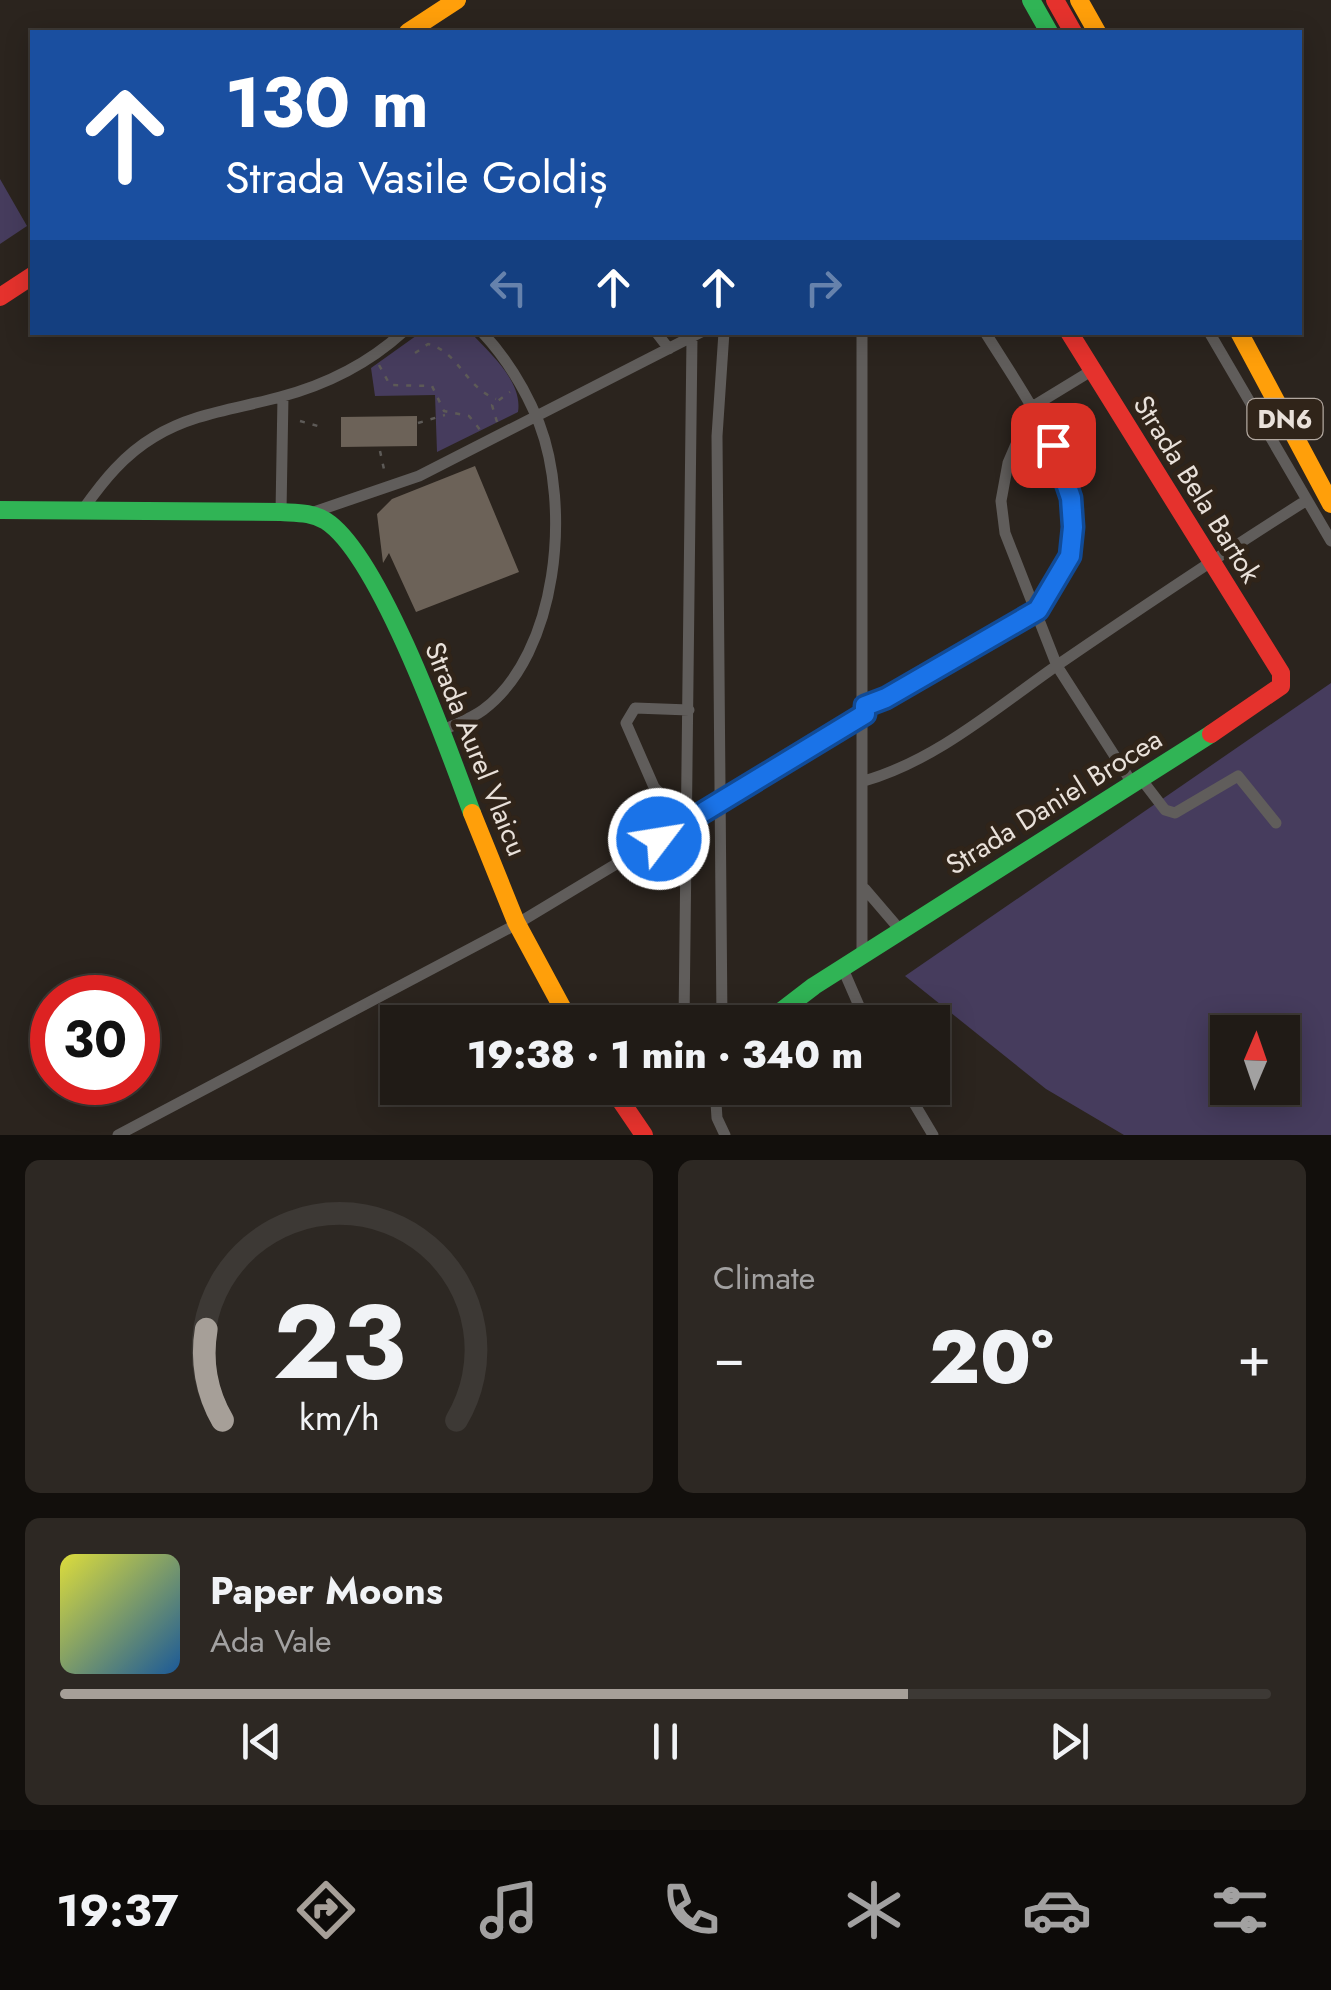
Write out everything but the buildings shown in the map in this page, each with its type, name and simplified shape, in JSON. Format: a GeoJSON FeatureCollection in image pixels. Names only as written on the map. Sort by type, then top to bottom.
{"type":"FeatureCollection","features":[{"type":"Feature","properties":{"kind":"main road"},"geometry":{"type":"LineString","coordinates":[[411,30],[458,0]]}},
{"type":"Feature","properties":{"kind":"main road"},"geometry":{"type":"LineString","coordinates":[[1030,0],[1048,30]]}},
{"type":"Feature","properties":{"kind":"main road"},"geometry":{"type":"LineString","coordinates":[[1055,0],[1072,30]]}},
{"type":"Feature","properties":{"kind":"main road"},"geometry":{"type":"LineString","coordinates":[[1079,0],[1096,30]]}},
{"type":"Feature","properties":{"kind":"main road"},"geometry":{"type":"LineString","coordinates":[[0,298],[30,277]]}},
{"type":"Feature","properties":{"kind":"main road","name":"Strada Bela Bartok"},"geometry":{"type":"LineString","coordinates":[[1071,335],[1280,673]]}},
{"type":"Feature","properties":{"kind":"main road","name":"DN6"},"geometry":{"type":"LineString","coordinates":[[1241,335],[1331,504]]}},
{"type":"Feature","properties":{"kind":"main road"},"geometry":{"type":"LineString","coordinates":[[0,510],[84,508],[309,514]]}},
{"type":"Feature","properties":{"kind":"main road","name":"Strada Aurel Vlaicu"},"geometry":{"type":"LineString","coordinates":[[309,514],[328,521],[361,563],[416,663],[515,925],[560,1005]]}},
{"type":"Feature","properties":{"kind":"main road","name":"Strada Daniel Brocea"},"geometry":{"type":"LineString","coordinates":[[791,1005],[862,955],[1138,783],[1282,686],[1280,673]]}},
{"type":"Feature","properties":{"kind":"main road"},"geometry":{"type":"LineString","coordinates":[[624,1105],[644,1135]]}},
{"type":"Feature","properties":{"kind":"street"},"geometry":{"type":"LineString","coordinates":[[84,508],[116,465],[153,437],[192,418],[283,396],[339,376],[400,335]]}},
{"type":"Feature","properties":{"kind":"street"},"geometry":{"type":"LineString","coordinates":[[442,731],[483,710],[508,683],[541,622],[550,582],[556,520],[546,450],[536,417],[506,358],[485,335]]}},
{"type":"Feature","properties":{"kind":"street"},"geometry":{"type":"LineString","coordinates":[[658,335],[669,350]]}},
{"type":"Feature","properties":{"kind":"street"},"geometry":{"type":"LineString","coordinates":[[309,514],[420,476],[696,335]]}},
{"type":"Feature","properties":{"kind":"street"},"geometry":{"type":"LineString","coordinates":[[684,1005],[696,335]]}},
{"type":"Feature","properties":{"kind":"street"},"geometry":{"type":"LineString","coordinates":[[722,1005],[718,436],[724,335]]}},
{"type":"Feature","properties":{"kind":"street"},"geometry":{"type":"LineString","coordinates":[[862,335],[862,955]]}},
{"type":"Feature","properties":{"kind":"street"},"geometry":{"type":"LineString","coordinates":[[118,1135],[515,925],[865,710],[1038,610],[1070,556],[1073,527],[1065,480],[1032,408],[986,335]]}},
{"type":"Feature","properties":{"kind":"street"},"geometry":{"type":"LineString","coordinates":[[1210,335],[1331,541]]}},
{"type":"Feature","properties":{"kind":"street"},"geometry":{"type":"LineString","coordinates":[[1091,371],[1032,408],[1008,463],[1001,502],[1005,534],[1057,666],[1138,783],[1165,810],[1175,814],[1228,778],[1238,776],[1276,823]]}},
{"type":"Feature","properties":{"kind":"street"},"geometry":{"type":"LineString","coordinates":[[281,512],[283,396]]}},
{"type":"Feature","properties":{"kind":"street"},"geometry":{"type":"LineString","coordinates":[[864,781],[906,765],[955,738],[1210,561],[1307,500]]}},
{"type":"Feature","properties":{"kind":"street"},"geometry":{"type":"LineString","coordinates":[[688,710],[635,708],[626,723],[654,787],[688,822]]}},
{"type":"Feature","properties":{"kind":"street"},"geometry":{"type":"LineString","coordinates":[[864,888],[901,931]]}},
{"type":"Feature","properties":{"kind":"street"},"geometry":{"type":"LineString","coordinates":[[843,969],[859,1005]]}},
{"type":"Feature","properties":{"kind":"street"},"geometry":{"type":"LineString","coordinates":[[716,1105],[717,1118],[726,1135]]}},
{"type":"Feature","properties":{"kind":"street"},"geometry":{"type":"LineString","coordinates":[[915,1105],[933,1135]]}},
{"type":"Feature","properties":{"kind":"path"},"geometry":{"type":"LineString","coordinates":[[415,353],[428,344],[453,354],[473,385],[497,400]]}},
{"type":"Feature","properties":{"kind":"path"},"geometry":{"type":"LineString","coordinates":[[377,358],[390,386],[432,386],[447,414]]}},
{"type":"Feature","properties":{"kind":"path"},"geometry":{"type":"LineString","coordinates":[[498,422],[491,408],[517,388]]}},
{"type":"Feature","properties":{"kind":"path"},"geometry":{"type":"LineString","coordinates":[[418,423],[447,414],[469,416],[480,431]]}},
{"type":"Feature","properties":{"kind":"path"},"geometry":{"type":"LineString","coordinates":[[300,421],[326,428]]}},
{"type":"Feature","properties":{"kind":"path"},"geometry":{"type":"LineString","coordinates":[[380,451],[385,476]]}},
{"type":"Feature","properties":{"kind":"shaded area"},"geometry":{"type":"Polygon","coordinates":[[[0,179],[27,226],[0,244],[0,179]]]}},
{"type":"Feature","properties":{"kind":"shaded area"},"geometry":{"type":"Polygon","coordinates":[[[417,335],[473,335],[510,379],[518,412],[437,452],[435,395],[375,396],[371,368],[417,335]]]}},
{"type":"Feature","properties":{"kind":"shaded area"},"geometry":{"type":"Polygon","coordinates":[[[1331,683],[1331,1135],[1124,1135],[1046,1089],[950,1012],[950,1005],[941,1005],[905,976],[1331,683]]]}},
{"type":"Feature","properties":{"kind":"traffic: fast"},"geometry":{"type":"LineString","coordinates":[[1031,0],[1048,30]]}},
{"type":"Feature","properties":{"kind":"traffic: fast"},"geometry":{"type":"LineString","coordinates":[[0,510],[281,512],[310,514],[326,521],[347,541],[390,612],[472,813]]}},
{"type":"Feature","properties":{"kind":"traffic: fast"},"geometry":{"type":"LineString","coordinates":[[789,1005],[1211,734]]}},
{"type":"Feature","properties":{"kind":"traffic: slow"},"geometry":{"type":"LineString","coordinates":[[411,30],[457,0]]}},
{"type":"Feature","properties":{"kind":"traffic: slow"},"geometry":{"type":"LineString","coordinates":[[1079,0],[1096,30]]}},
{"type":"Feature","properties":{"kind":"traffic: slow"},"geometry":{"type":"LineString","coordinates":[[1241,335],[1331,504]]}},
{"type":"Feature","properties":{"kind":"traffic: slow"},"geometry":{"type":"LineString","coordinates":[[472,813],[516,922],[561,1005]]}},
{"type":"Feature","properties":{"kind":"traffic: jam"},"geometry":{"type":"LineString","coordinates":[[1055,0],[1072,30]]}},
{"type":"Feature","properties":{"kind":"traffic: jam"},"geometry":{"type":"LineString","coordinates":[[0,297],[30,277]]}},
{"type":"Feature","properties":{"kind":"traffic: jam"},"geometry":{"type":"LineString","coordinates":[[1071,335],[1281,673],[1281,686],[1211,734]]}},
{"type":"Feature","properties":{"kind":"traffic: jam"},"geometry":{"type":"LineString","coordinates":[[624,1105],[644,1135]]}},
{"type":"Feature","properties":{"kind":"route"},"geometry":{"type":"LineString","coordinates":[[659,839],[865,714],[865,706],[886,698],[1038,610],[1070,556],[1073,527],[1071,498],[1053,445]]}}]}
